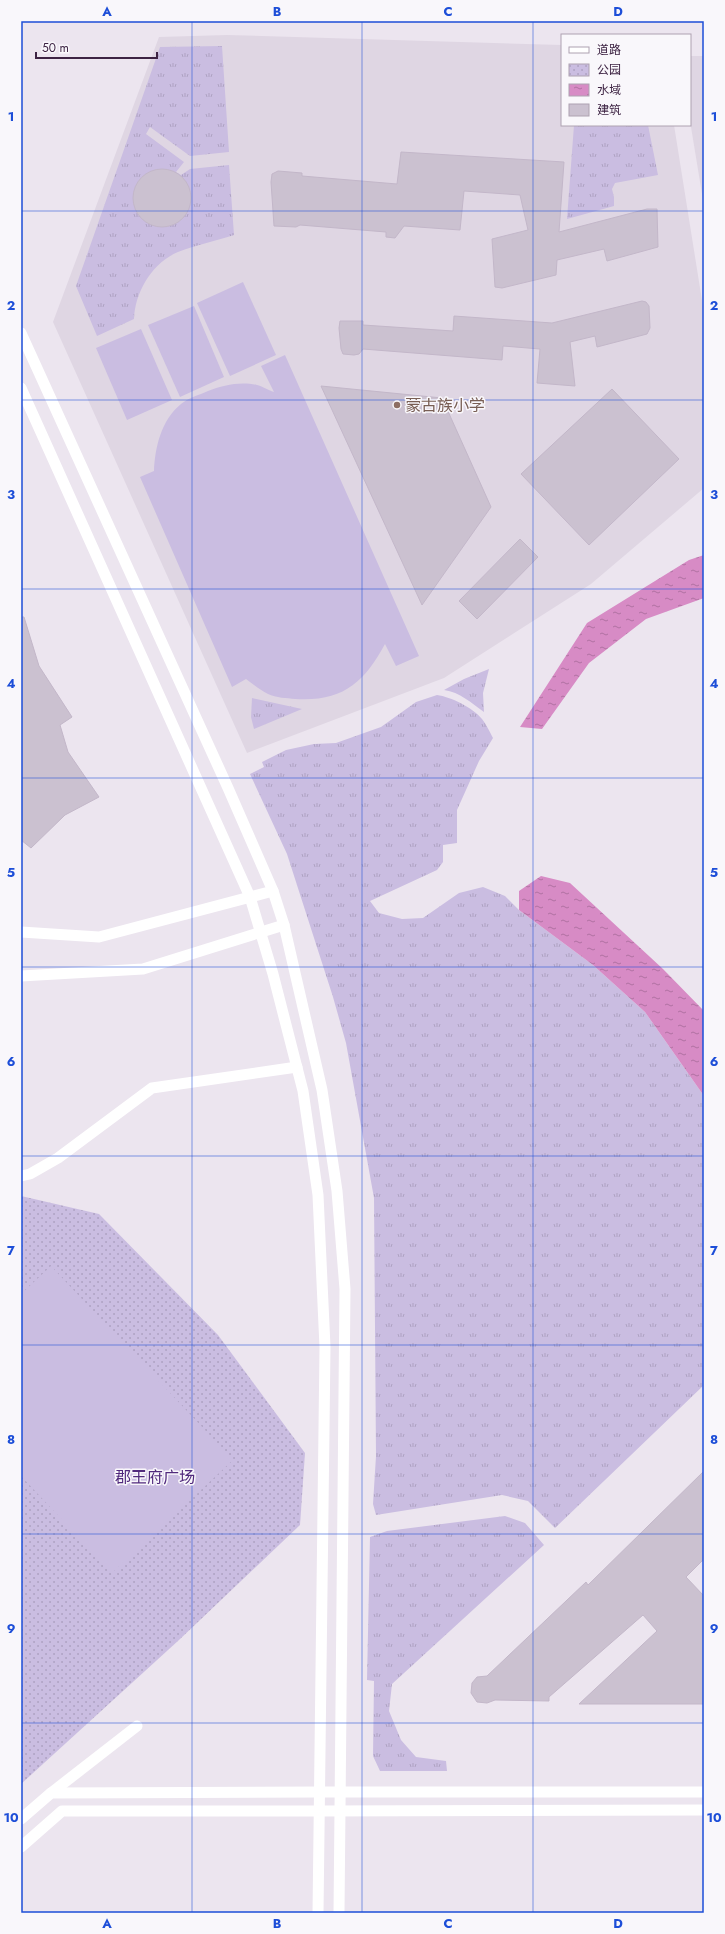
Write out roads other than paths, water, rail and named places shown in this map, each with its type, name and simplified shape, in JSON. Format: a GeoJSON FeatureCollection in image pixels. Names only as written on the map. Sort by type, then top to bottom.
{"type":"FeatureCollection","features":[{"type":"Feature","properties":{"kind":"street"},"geometry":{"type":"LineString","coordinates":[[21,333],[228,788],[273,891],[284,926],[322,1090],[337,1191],[345,1289],[339,1913]]}},
{"type":"Feature","properties":{"kind":"street"},"geometry":{"type":"LineString","coordinates":[[21,388],[250,897],[303,1091],[318,1195],[325,1346],[318,1913]]}},
{"type":"Feature","properties":{"kind":"street"},"geometry":{"type":"LineString","coordinates":[[21,932],[100,937],[273,891]]}},
{"type":"Feature","properties":{"kind":"street"},"geometry":{"type":"LineString","coordinates":[[21,976],[143,969],[260,932],[284,926]]}},
{"type":"Feature","properties":{"kind":"street"},"geometry":{"type":"LineString","coordinates":[[21,1176],[30,1174],[58,1158],[152,1088],[297,1067]]}},
{"type":"Feature","properties":{"kind":"street"},"geometry":{"type":"LineString","coordinates":[[21,1819],[50,1793],[137,1726]]}},
{"type":"Feature","properties":{"kind":"street"},"geometry":{"type":"LineString","coordinates":[[50,1793],[704,1792]]}},
{"type":"Feature","properties":{"kind":"street"},"geometry":{"type":"LineString","coordinates":[[21,1847],[62,1811],[704,1810]]}},
{"type":"Feature","properties":{"kind":"water"},"geometry":{"type":"Polygon","coordinates":[[[704,555],[704,598],[646,619],[589,663],[542,729],[520,727],[587,623],[689,560],[704,555]]]}},
{"type":"Feature","properties":{"kind":"water"},"geometry":{"type":"Polygon","coordinates":[[[541,876],[570,883],[663,969],[704,1011],[704,1096],[645,1012],[593,965],[519,910],[519,891],[541,876]]]}},
{"type":"Feature","properties":{"kind":"place","name":"蒙古族小学"},"geometry":{"type":"Point","coordinates":[397,405]}},
{"type":"Feature","properties":{"kind":"park label","name":"郡王府广场"},"geometry":{"type":"Point","coordinates":[155,1477]}}]}
